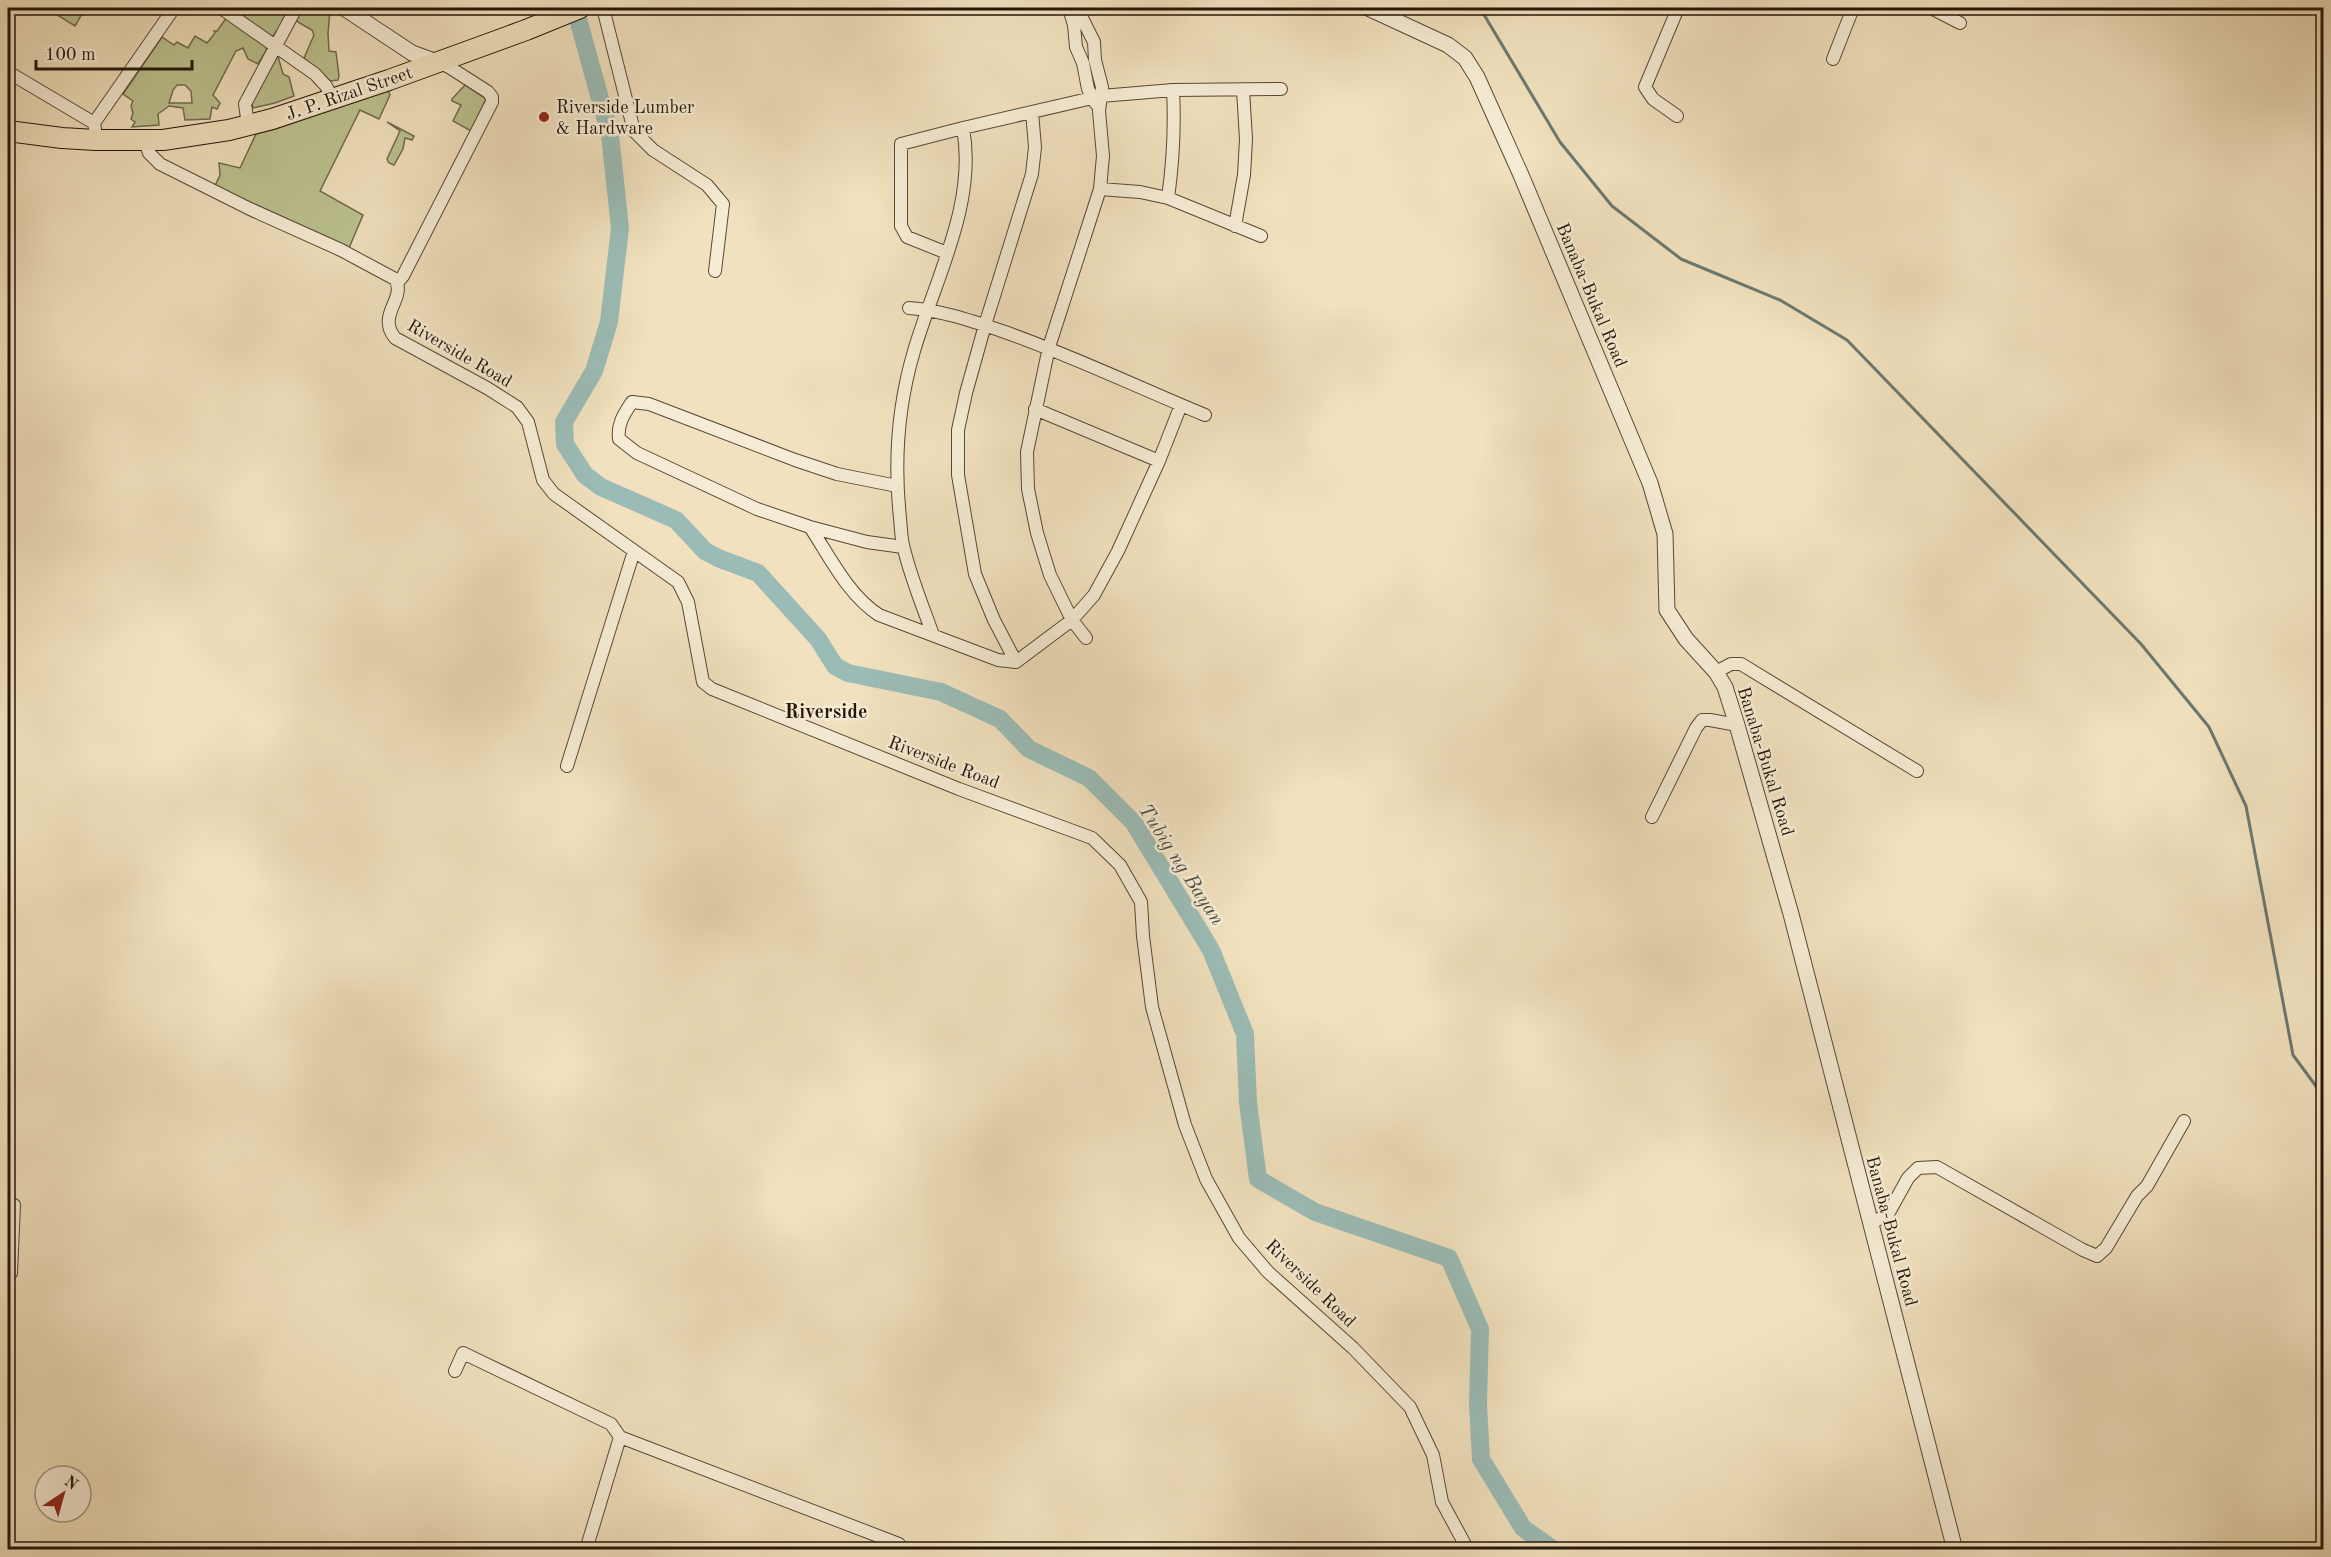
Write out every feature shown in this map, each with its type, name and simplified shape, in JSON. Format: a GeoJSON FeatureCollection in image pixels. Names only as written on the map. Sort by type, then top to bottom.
{"type":"FeatureCollection","features":[{"type":"Feature","properties":{"kind":"main road","name":"J. P. Rizal Street"},"geometry":{"type":"LineString","coordinates":[[8,130],[62,138],[95,132],[163,140],[207,134],[332,96],[526,30],[553,17],[580,8]]}},
{"type":"Feature","properties":{"kind":"street"},"geometry":{"type":"LineString","coordinates":[[8,72],[95,132],[174,8]]}},
{"type":"Feature","properties":{"kind":"street"},"geometry":{"type":"LineString","coordinates":[[221,8],[315,74],[332,96]]}},
{"type":"Feature","properties":{"kind":"street"},"geometry":{"type":"LineString","coordinates":[[247,122],[246,104],[296,8]]}},
{"type":"Feature","properties":{"kind":"street"},"geometry":{"type":"LineString","coordinates":[[344,8],[409,51],[433,61]]}},
{"type":"Feature","properties":{"kind":"street"},"geometry":{"type":"LineString","coordinates":[[603,8],[634,131],[653,150],[707,185],[723,204],[714,271]]}},
{"type":"Feature","properties":{"kind":"street"},"geometry":{"type":"LineString","coordinates":[[1069,8],[1074,25],[1074,41],[1089,61]]}},
{"type":"Feature","properties":{"kind":"street"},"geometry":{"type":"LineString","coordinates":[[1077,8],[1094,42],[1089,61],[1088,89],[1097,97],[1099,111],[1103,156],[1100,189],[1049,347],[1027,452],[1028,489],[1037,533],[1050,575],[1072,620],[1086,638]]}},
{"type":"Feature","properties":{"kind":"street","name":"Banaba-Bukal Road"},"geometry":{"type":"LineString","coordinates":[[1368,8],[1448,45],[1465,58],[1478,77],[1650,483],[1665,534],[1667,610],[1686,639],[1716,672],[1725,687],[1737,725],[1791,914],[1955,1550]]}},
{"type":"Feature","properties":{"kind":"street"},"geometry":{"type":"LineString","coordinates":[[1677,116],[1653,99],[1645,87],[1678,8]]}},
{"type":"Feature","properties":{"kind":"street"},"geometry":{"type":"LineString","coordinates":[[1833,59],[1853,8]]}},
{"type":"Feature","properties":{"kind":"street"},"geometry":{"type":"LineString","coordinates":[[1931,8],[1960,22]]}},
{"type":"Feature","properties":{"kind":"street","name":"Riverside Road"},"geometry":{"type":"LineString","coordinates":[[433,61],[449,67],[488,92],[493,99],[459,169],[398,282],[398,292],[388,322],[390,332],[395,338],[517,407],[530,426],[543,480],[554,494],[678,582],[688,602],[703,682],[712,689],[959,789],[1092,838],[1120,865],[1142,902],[1143,936],[1152,1007],[1185,1125],[1206,1179],[1239,1238],[1268,1272],[1353,1348],[1410,1407],[1433,1455],[1442,1502],[1468,1550]]}},
{"type":"Feature","properties":{"kind":"street"},"geometry":{"type":"LineString","coordinates":[[947,253],[907,237],[901,226],[901,144],[1097,97],[1173,90],[1281,89]]}},
{"type":"Feature","properties":{"kind":"street"},"geometry":{"type":"LineString","coordinates":[[1168,198],[1175,129],[1173,90]]}},
{"type":"Feature","properties":{"kind":"street"},"geometry":{"type":"LineString","coordinates":[[1235,226],[1244,175],[1246,139],[1243,90]]}},
{"type":"Feature","properties":{"kind":"street"},"geometry":{"type":"LineString","coordinates":[[1016,662],[994,620],[975,574],[962,509],[958,475],[958,430],[985,325],[1032,174],[1035,147],[1032,112]]}},
{"type":"Feature","properties":{"kind":"street"},"geometry":{"type":"LineString","coordinates":[[933,635],[903,547],[897,486],[900,415],[914,351],[947,253],[966,179],[967,152],[963,128]]}},
{"type":"Feature","properties":{"kind":"street"},"geometry":{"type":"LineString","coordinates":[[144,139],[148,153],[160,164],[250,209],[320,240],[388,274],[398,282]]}},
{"type":"Feature","properties":{"kind":"street"},"geometry":{"type":"LineString","coordinates":[[1100,189],[1140,192],[1168,198],[1260,236]]}},
{"type":"Feature","properties":{"kind":"street"},"geometry":{"type":"LineString","coordinates":[[909,308],[929,309],[1049,347],[1204,415]]}},
{"type":"Feature","properties":{"kind":"street"},"geometry":{"type":"LineString","coordinates":[[897,486],[837,474],[649,404],[632,402],[617,429],[619,439],[637,453],[757,509],[810,527],[867,542],[903,547]]}},
{"type":"Feature","properties":{"kind":"street"},"geometry":{"type":"LineString","coordinates":[[810,527],[850,587],[867,607],[879,615],[998,660],[1016,662],[1072,620],[1094,595],[1118,551],[1159,461],[1181,405]]}},
{"type":"Feature","properties":{"kind":"street"},"geometry":{"type":"LineString","coordinates":[[1035,409],[1159,461]]}},
{"type":"Feature","properties":{"kind":"street"},"geometry":{"type":"LineString","coordinates":[[567,766],[634,551]]}},
{"type":"Feature","properties":{"kind":"street"},"geometry":{"type":"LineString","coordinates":[[1716,672],[1731,664],[1741,664],[1917,771]]}},
{"type":"Feature","properties":{"kind":"street"},"geometry":{"type":"LineString","coordinates":[[1652,817],[1702,720],[1737,725]]}},
{"type":"Feature","properties":{"kind":"street"},"geometry":{"type":"LineString","coordinates":[[1870,1224],[1888,1214],[1908,1178],[1918,1168],[1937,1167],[2097,1256],[2106,1248],[2137,1196],[2147,1186],[2184,1121]]}},
{"type":"Feature","properties":{"kind":"street"},"geometry":{"type":"LineString","coordinates":[[8,1202],[14,1205],[11,1273],[8,1276]]}},
{"type":"Feature","properties":{"kind":"street"},"geometry":{"type":"LineString","coordinates":[[455,1371],[463,1353],[611,1424],[620,1437],[899,1544]]}},
{"type":"Feature","properties":{"kind":"street"},"geometry":{"type":"LineString","coordinates":[[586,1550],[620,1437]]}},
{"type":"Feature","properties":{"kind":"green space"},"geometry":{"type":"Polygon","coordinates":[[[46,8],[80,8],[78,11],[82,14],[75,26],[46,8]]]}},
{"type":"Feature","properties":{"kind":"green space"},"geometry":{"type":"Polygon","coordinates":[[[229,8],[287,8],[283,23],[272,37],[229,8]]]}},
{"type":"Feature","properties":{"kind":"green space"},"geometry":{"type":"Polygon","coordinates":[[[303,8],[330,9],[329,51],[336,52],[338,80],[330,81],[304,58],[314,35],[312,30],[296,21],[303,8]]]}},
{"type":"Feature","properties":{"kind":"green space"},"geometry":{"type":"Polygon","coordinates":[[[227,17],[267,45],[258,64],[248,59],[243,48],[236,51],[213,95],[220,103],[217,109],[212,107],[210,119],[185,120],[183,108],[169,106],[158,114],[159,125],[132,127],[135,122],[131,119],[133,101],[123,94],[162,37],[174,45],[177,42],[188,48],[195,36],[207,43],[215,33],[214,31],[217,31],[227,17]],[[177,85],[169,103],[192,103],[191,91],[185,85],[177,85]]]}},
{"type":"Feature","properties":{"kind":"green space"},"geometry":{"type":"Polygon","coordinates":[[[277,53],[283,74],[289,77],[294,96],[253,108],[251,101],[277,53]]]}},
{"type":"Feature","properties":{"kind":"green space"},"geometry":{"type":"Polygon","coordinates":[[[465,85],[486,99],[471,131],[453,121],[461,105],[452,99],[465,85]]]}},
{"type":"Feature","properties":{"kind":"green space"},"geometry":{"type":"Polygon","coordinates":[[[388,90],[390,95],[379,119],[360,110],[320,191],[363,215],[349,248],[215,186],[220,175],[219,163],[240,168],[256,134],[388,90]]]}},
{"type":"Feature","properties":{"kind":"green space"},"geometry":{"type":"Polygon","coordinates":[[[387,122],[414,136],[412,140],[405,138],[403,149],[394,165],[387,159],[400,131],[387,122]]]}},
{"type":"Feature","properties":{"kind":"waterway","name":"Tubig ng Bayan"},"geometry":{"type":"LineString","coordinates":[[575,8],[610,135],[620,228],[609,322],[594,371],[564,422],[565,444],[585,475],[601,487],[676,520],[705,551],[758,573],[818,639],[835,666],[848,673],[941,692],[1000,719],[1029,749],[1089,778],[1134,823],[1211,950],[1245,1034],[1248,1103],[1258,1179],[1315,1212],[1449,1258],[1480,1329],[1478,1405],[1481,1459],[1523,1528],[1554,1550]]}},
{"type":"Feature","properties":{"kind":"waterway"},"geometry":{"type":"LineString","coordinates":[[1480,8],[1560,142],[1612,206],[1681,259],[1780,300],[1847,340],[2141,644],[2209,727],[2246,806],[2293,1055],[2324,1097]]}},
{"type":"Feature","properties":{"kind":"place","name":"Riverside Lumber & Hardware"},"geometry":{"type":"Point","coordinates":[544,117]}},
{"type":"Feature","properties":{"kind":"district","name":"Riverside"},"geometry":{"type":"Point","coordinates":[826,711]}}]}
